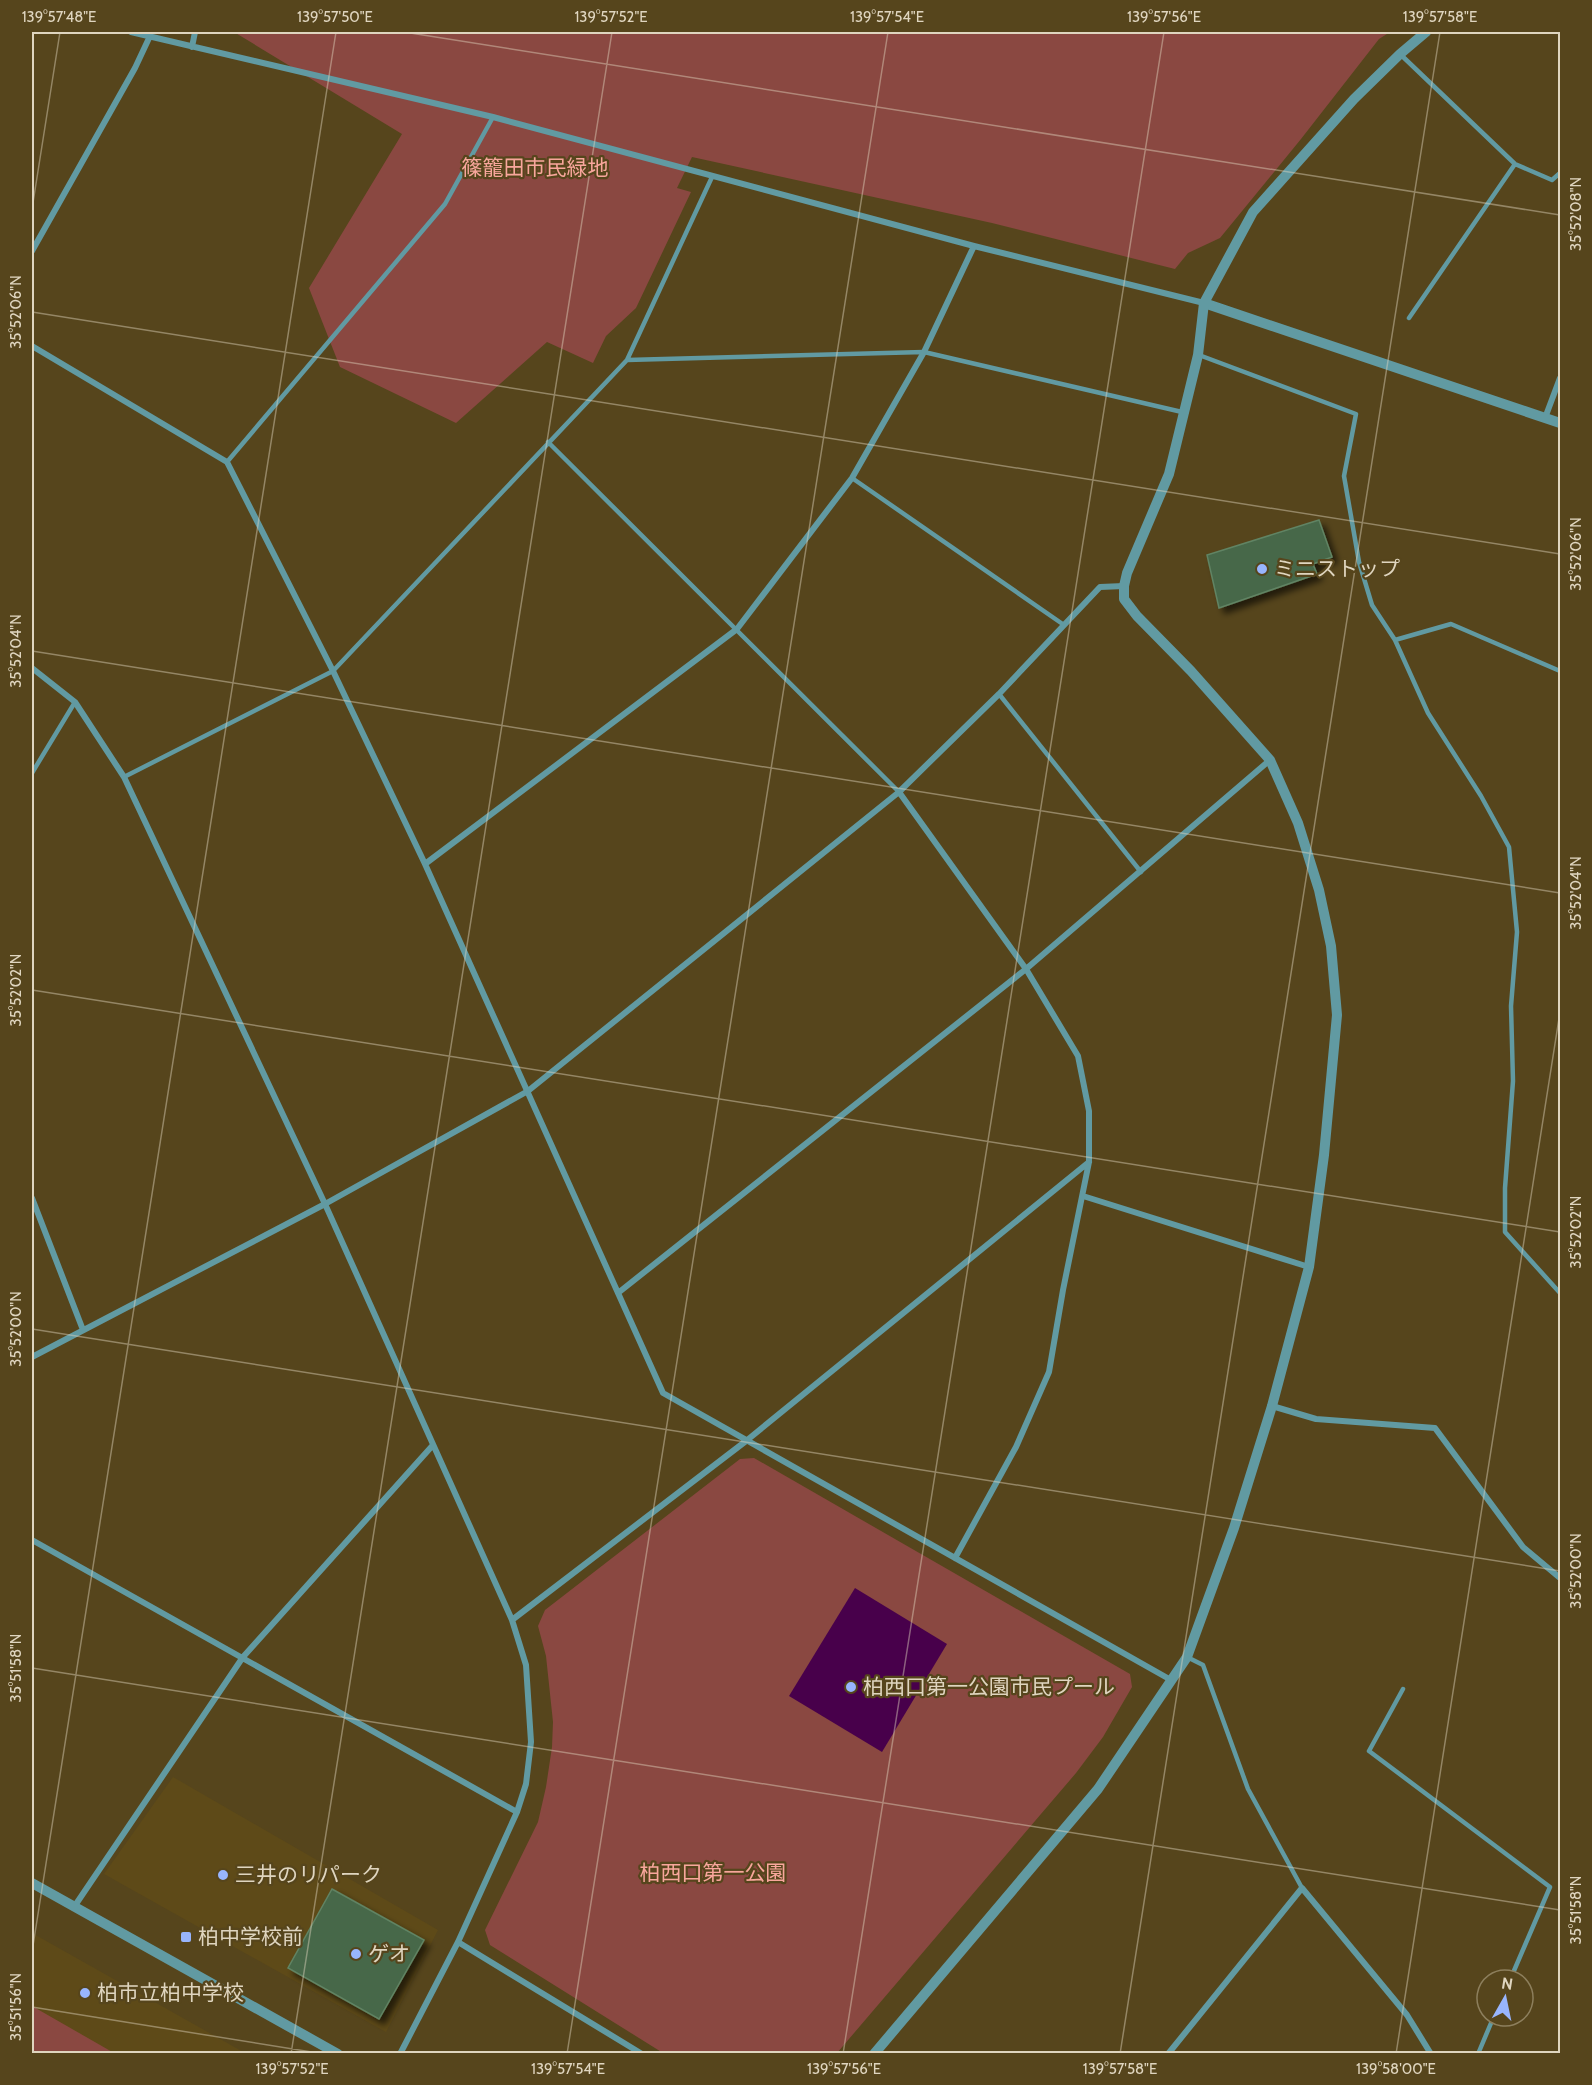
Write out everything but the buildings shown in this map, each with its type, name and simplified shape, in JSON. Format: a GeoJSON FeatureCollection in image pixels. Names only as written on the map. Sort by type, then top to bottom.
{"type":"FeatureCollection","features":[{"type":"Feature","properties":{"kind":"street"},"geometry":{"type":"LineString","coordinates":[[131,32],[492,117],[974,246],[1204,303],[1560,423]]}},
{"type":"Feature","properties":{"kind":"street"},"geometry":{"type":"LineString","coordinates":[[192,47],[195,32]]}},
{"type":"Feature","properties":{"kind":"street"},"geometry":{"type":"LineString","coordinates":[[873,2054],[1098,1789],[1187,1657],[1234,1528],[1272,1406],[1309,1267],[1332,1088],[1336,1015],[1332,957],[1319,890],[1298,823],[1270,760],[1191,671],[1137,616],[1124,599],[1124,586],[1127,573],[1169,474],[1198,355],[1204,303],[1253,212],[1354,99],[1426,32]]}},
{"type":"Feature","properties":{"kind":"street"},"geometry":{"type":"LineString","coordinates":[[32,251],[135,68],[150,36]]}},
{"type":"Feature","properties":{"kind":"street"},"geometry":{"type":"LineString","coordinates":[[425,864],[737,629],[852,478],[924,352],[974,246]]}},
{"type":"Feature","properties":{"kind":"street"},"geometry":{"type":"LineString","coordinates":[[32,346],[227,462],[333,671],[425,864],[663,1393],[1171,1680]]}},
{"type":"Feature","properties":{"kind":"street"},"geometry":{"type":"LineString","coordinates":[[1545,418],[1560,378]]}},
{"type":"Feature","properties":{"kind":"street"},"geometry":{"type":"LineString","coordinates":[[32,1357],[325,1204],[528,1090],[899,792],[999,694],[1100,587],[1124,586]]}},
{"type":"Feature","properties":{"kind":"street"},"geometry":{"type":"LineString","coordinates":[[32,668],[75,702],[124,777],[325,1204],[512,1620],[526,1665],[531,1742],[526,1784],[517,1812],[459,1941],[400,2054]]}},
{"type":"Feature","properties":{"kind":"street"},"geometry":{"type":"LineString","coordinates":[[618,1293],[1026,969],[1270,760]]}},
{"type":"Feature","properties":{"kind":"street"},"geometry":{"type":"LineString","coordinates":[[899,792],[1026,969],[1078,1056],[1089,1111],[1089,1162],[1062,1290],[1050,1372],[1016,1448],[956,1558]]}},
{"type":"Feature","properties":{"kind":"street"},"geometry":{"type":"LineString","coordinates":[[512,1620],[747,1441],[1089,1162]]}},
{"type":"Feature","properties":{"kind":"street"},"geometry":{"type":"LineString","coordinates":[[1083,1196],[1309,1267]]}},
{"type":"Feature","properties":{"kind":"street"},"geometry":{"type":"LineString","coordinates":[[32,1198],[83,1330]]}},
{"type":"Feature","properties":{"kind":"street"},"geometry":{"type":"LineString","coordinates":[[1272,1406],[1316,1419],[1435,1428],[1523,1547],[1560,1578]]}},
{"type":"Feature","properties":{"kind":"street"},"geometry":{"type":"LineString","coordinates":[[74,1907],[243,1657],[433,1445]]}},
{"type":"Feature","properties":{"kind":"street"},"geometry":{"type":"LineString","coordinates":[[32,1540],[517,1812]]}},
{"type":"Feature","properties":{"kind":"street"},"geometry":{"type":"LineString","coordinates":[[32,1883],[338,2054]]}},
{"type":"Feature","properties":{"kind":"street"},"geometry":{"type":"LineString","coordinates":[[1168,2054],[1302,1888],[1407,2015],[1431,2054]]}},
{"type":"Feature","properties":{"kind":"street"},"geometry":{"type":"LineString","coordinates":[[459,1941],[642,2054]]}},
{"type":"Feature","properties":{"kind":"lane"},"geometry":{"type":"LineString","coordinates":[[1400,54],[1515,164],[1552,180],[1560,173]]}},
{"type":"Feature","properties":{"kind":"lane"},"geometry":{"type":"LineString","coordinates":[[227,462],[445,204],[492,117]]}},
{"type":"Feature","properties":{"kind":"lane"},"geometry":{"type":"LineString","coordinates":[[1409,318],[1515,164]]}},
{"type":"Feature","properties":{"kind":"lane"},"geometry":{"type":"LineString","coordinates":[[124,777],[333,671],[627,360],[712,177]]}},
{"type":"Feature","properties":{"kind":"lane"},"geometry":{"type":"LineString","coordinates":[[627,360],[924,352],[1185,413]]}},
{"type":"Feature","properties":{"kind":"lane"},"geometry":{"type":"LineString","coordinates":[[1198,355],[1356,414],[1344,476],[1359,562],[1372,605],[1395,640],[1428,713],[1481,796],[1509,847],[1517,932],[1511,1006],[1514,1081],[1505,1188],[1505,1232],[1560,1293]]}},
{"type":"Feature","properties":{"kind":"lane"},"geometry":{"type":"LineString","coordinates":[[548,442],[899,792]]}},
{"type":"Feature","properties":{"kind":"lane"},"geometry":{"type":"LineString","coordinates":[[852,478],[1064,626]]}},
{"type":"Feature","properties":{"kind":"lane"},"geometry":{"type":"LineString","coordinates":[[1395,640],[1451,624],[1560,671]]}},
{"type":"Feature","properties":{"kind":"lane"},"geometry":{"type":"LineString","coordinates":[[999,694],[1141,872]]}},
{"type":"Feature","properties":{"kind":"lane"},"geometry":{"type":"LineString","coordinates":[[32,773],[75,702]]}},
{"type":"Feature","properties":{"kind":"lane"},"geometry":{"type":"LineString","coordinates":[[1187,1657],[1203,1665],[1248,1790],[1302,1888]]}},
{"type":"Feature","properties":{"kind":"lane"},"geometry":{"type":"LineString","coordinates":[[1403,1689],[1369,1751],[1550,1887],[1515,1968]]}},
{"type":"Feature","properties":{"kind":"lane"},"geometry":{"type":"LineString","coordinates":[[1478,2054],[1489,2028]]}},
{"type":"Feature","properties":{"kind":"shaded area"},"geometry":{"type":"Polygon","coordinates":[[[855,1588],[947,1644],[882,1752],[789,1696],[855,1588]]]}},
{"type":"Feature","properties":{"kind":"shaded area"},"geometry":{"type":"Polygon","coordinates":[[[173,1777],[438,1930],[386,2032],[104,1874],[173,1777]]]}},
{"type":"Feature","properties":{"kind":"shaded area","name":"柏市立柏中学校"},"geometry":{"type":"Polygon","coordinates":[[[32,1933],[245,2053],[32,2053],[32,1933]]]}},
{"type":"Feature","properties":{"kind":"green space","name":"篠籠田市民緑地"},"geometry":{"type":"Polygon","coordinates":[[[234,32],[1390,32],[1379,39],[1220,238],[1188,253],[1175,269],[992,223],[692,157],[677,188],[691,192],[636,308],[606,336],[593,363],[547,342],[456,423],[340,367],[309,288],[402,134],[234,32]]]}},
{"type":"Feature","properties":{"kind":"green space","name":"柏西口第一公園"},"geometry":{"type":"Polygon","coordinates":[[[754,1458],[1130,1674],[1132,1687],[1103,1737],[1076,1773],[837,2053],[663,2053],[490,1945],[485,1930],[538,1822],[546,1787],[553,1722],[546,1656],[538,1626],[545,1610],[740,1459],[754,1458]]]}},
{"type":"Feature","properties":{"kind":"green space"},"geometry":{"type":"Polygon","coordinates":[[[32,2006],[114,2053],[32,2053],[32,2006]]]}},
{"type":"Feature","properties":{"kind":"place","name":"ミニストップ"},"geometry":{"type":"Point","coordinates":[1262,569]}},
{"type":"Feature","properties":{"kind":"place","name":"柏西口第一公園市民プール"},"geometry":{"type":"Point","coordinates":[851,1687]}},
{"type":"Feature","properties":{"kind":"place","name":"三井のリパーク"},"geometry":{"type":"Point","coordinates":[223,1875]}},
{"type":"Feature","properties":{"kind":"place","name":"柏中学校前"},"geometry":{"type":"Point","coordinates":[186,1937]}},
{"type":"Feature","properties":{"kind":"place","name":"ゲオ"},"geometry":{"type":"Point","coordinates":[356,1954]}},
{"type":"Feature","properties":{"kind":"place","name":"柏市立柏中学校"},"geometry":{"type":"Point","coordinates":[85,1993]}}]}
